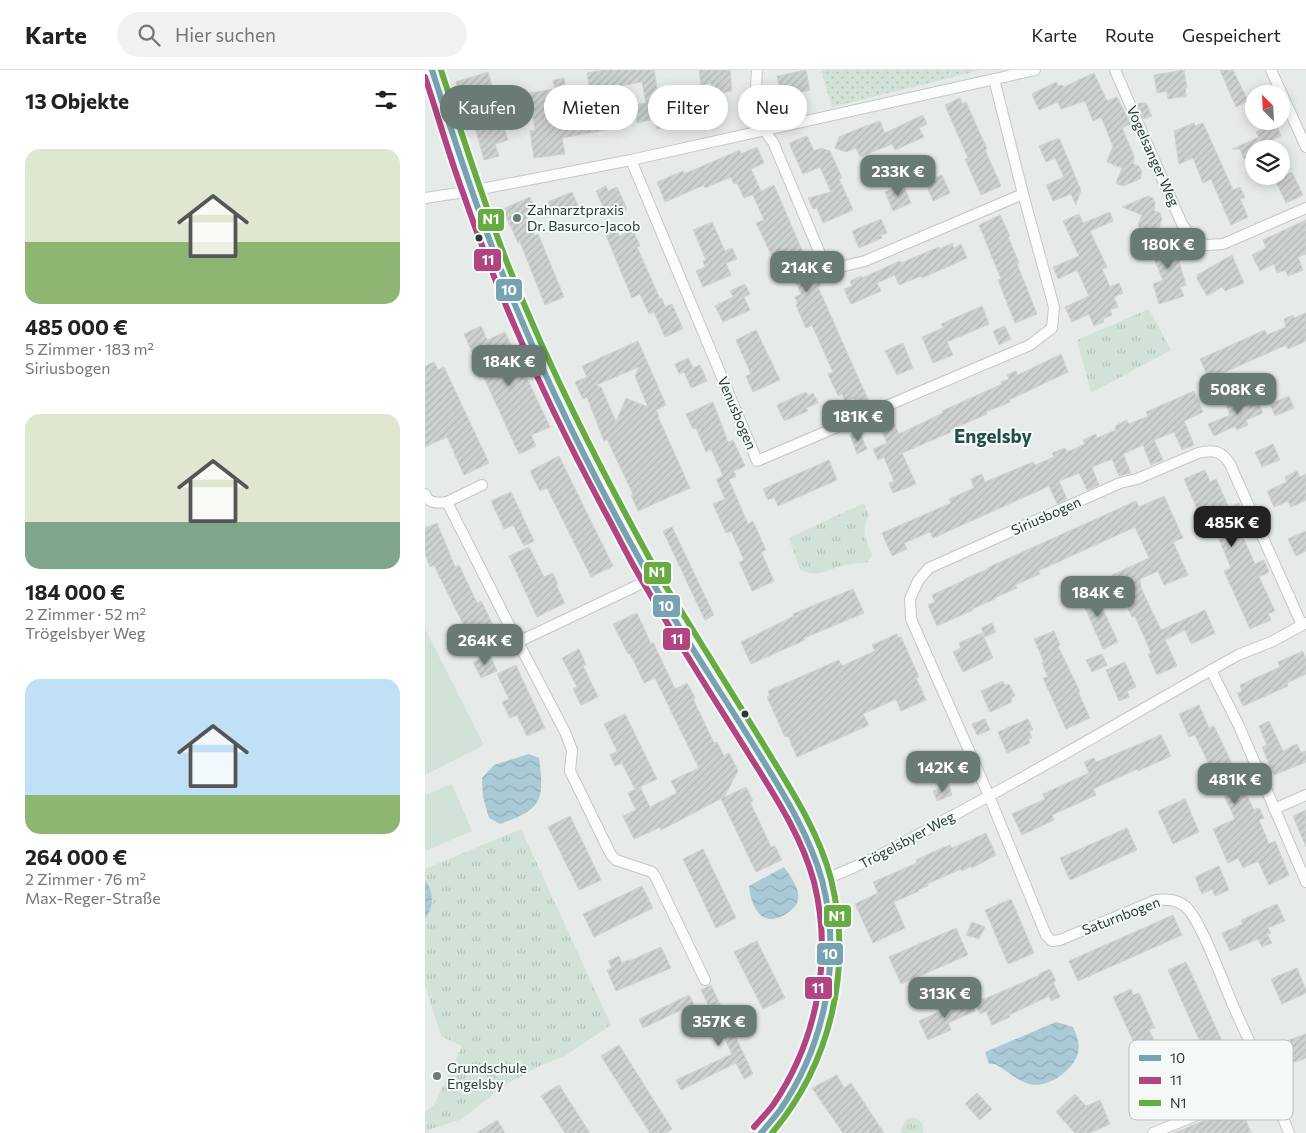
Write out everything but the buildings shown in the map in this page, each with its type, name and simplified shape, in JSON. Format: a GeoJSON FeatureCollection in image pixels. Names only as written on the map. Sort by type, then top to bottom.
{"type":"FeatureCollection","features":[{"type":"Feature","properties":{"kind":"street"},"geometry":{"type":"LineString","coordinates":[[432,70],[471,190],[500,268],[575,439],[651,579],[772,775],[809,842],[822,880],[829,919],[831,959],[825,1002],[817,1035],[800,1075],[780,1110],[761,1133]]}},
{"type":"Feature","properties":{"kind":"street"},"geometry":{"type":"LineString","coordinates":[[756,85],[757,70]]}},
{"type":"Feature","properties":{"kind":"street"},"geometry":{"type":"LineString","coordinates":[[807,120],[1035,70]]}},
{"type":"Feature","properties":{"kind":"street","name":"Vogelsanger Weg"},"geometry":{"type":"LineString","coordinates":[[1115,70],[1182,224],[1192,238],[1206,245],[1223,244],[1306,208]]}},
{"type":"Feature","properties":{"kind":"street"},"geometry":{"type":"LineString","coordinates":[[1271,70],[1306,147]]}},
{"type":"Feature","properties":{"kind":"street","name":"Venusbogen"},"geometry":{"type":"LineString","coordinates":[[631,160],[757,461],[1030,345],[1052,328],[1054,307],[1023,194],[995,79]]}},
{"type":"Feature","properties":{"kind":"street"},"geometry":{"type":"LineString","coordinates":[[425,198],[631,160],[763,130],[773,142],[821,256],[829,266],[844,266],[865,261],[1023,194]]}},
{"type":"Feature","properties":{"kind":"street","name":"Siriusbogen"},"geometry":{"type":"LineString","coordinates":[[989,796],[911,619],[910,599],[917,581],[929,568],[1120,483],[1137,479],[1198,453],[1208,450],[1217,451],[1224,456],[1229,464],[1304,624]]}},
{"type":"Feature","properties":{"kind":"street"},"geometry":{"type":"LineString","coordinates":[[425,494],[434,503],[447,502],[482,485]]}},
{"type":"Feature","properties":{"kind":"street"},"geometry":{"type":"LineString","coordinates":[[447,502],[565,732],[572,750],[570,771],[611,855],[616,860],[652,872],[705,980]]}},
{"type":"Feature","properties":{"kind":"street"},"geometry":{"type":"LineString","coordinates":[[518,642],[651,579]]}},
{"type":"Feature","properties":{"kind":"street","name":"Trögelsbyer Weg"},"geometry":{"type":"LineString","coordinates":[[822,880],[845,872],[989,796],[1238,655],[1271,642],[1304,624]]}},
{"type":"Feature","properties":{"kind":"street"},"geometry":{"type":"LineString","coordinates":[[1211,670],[1239,726],[1306,882]]}},
{"type":"Feature","properties":{"kind":"street"},"geometry":{"type":"LineString","coordinates":[[1274,809],[1306,795]]}},
{"type":"Feature","properties":{"kind":"street","name":"Saturnbogen"},"geometry":{"type":"LineString","coordinates":[[989,796],[1046,935],[1052,941],[1060,940],[1156,900],[1166,899],[1185,906],[1199,928],[1248,1040]]}},
{"type":"Feature","properties":{"kind":"street"},"geometry":{"type":"LineString","coordinates":[[1153,1133],[1185,1120]]}},
{"type":"Feature","properties":{"kind":"street","name":"Saturnbogen"},"geometry":{"type":"LineString","coordinates":[[1284,1120],[1289,1133]]}},
{"type":"Feature","properties":{"kind":"green space"},"geometry":{"type":"Polygon","coordinates":[[[821,70],[981,70],[832,107],[821,70]]]}},
{"type":"Feature","properties":{"kind":"green space"},"geometry":{"type":"Polygon","coordinates":[[[1149,309],[1171,350],[1091,393],[1077,340],[1149,309]]]}},
{"type":"Feature","properties":{"kind":"green space"},"geometry":{"type":"Polygon","coordinates":[[[864,503],[869,516],[864,531],[872,555],[868,562],[846,565],[816,574],[800,570],[789,538],[864,503]]]}},
{"type":"Feature","properties":{"kind":"green space"},"geometry":{"type":"Polygon","coordinates":[[[425,629],[484,745],[425,775],[425,629]]]}},
{"type":"Feature","properties":{"kind":"green space"},"geometry":{"type":"Polygon","coordinates":[[[452,784],[472,831],[425,851],[425,795],[452,784]]]}},
{"type":"Feature","properties":{"kind":"green space"},"geometry":{"type":"Polygon","coordinates":[[[521,829],[611,1025],[565,1056],[542,1065],[506,1084],[459,1120],[431,1129],[425,1133],[425,1112],[434,1105],[462,1046],[441,1036],[425,985],[425,869],[521,829]]]}},
{"type":"Feature","properties":{"kind":"green space"},"geometry":{"type":"Polygon","coordinates":[[[912,1117],[921,1123],[923,1133],[900,1133],[906,1120],[912,1117]]]}},
{"type":"Feature","properties":{"kind":"water"},"geometry":{"type":"Polygon","coordinates":[[[529,754],[539,758],[541,785],[537,802],[524,814],[500,824],[489,818],[483,797],[482,778],[494,765],[529,754]]]}},
{"type":"Feature","properties":{"kind":"water"},"geometry":{"type":"Polygon","coordinates":[[[784,867],[796,886],[797,902],[792,910],[778,918],[764,918],[759,914],[752,902],[749,886],[784,867]]]}},
{"type":"Feature","properties":{"kind":"water"},"geometry":{"type":"Polygon","coordinates":[[[425,880],[430,889],[432,904],[425,918],[425,880]]]}},
{"type":"Feature","properties":{"kind":"water"},"geometry":{"type":"Polygon","coordinates":[[[1056,1022],[1073,1027],[1079,1046],[1078,1053],[1071,1066],[1058,1077],[1044,1084],[1029,1084],[995,1064],[989,1064],[985,1052],[1056,1022]]]}},
{"type":"Feature","properties":{"kind":"transit line","name":"10"},"geometry":{"type":"LineString","coordinates":[[432,70],[472,193],[515,305],[550,385],[608,502],[650,578],[793,812],[810,845],[822,880],[828,909],[830,969],[819,1029],[809,1057],[796,1084],[780,1110],[761,1133]]}},
{"type":"Feature","properties":{"kind":"transit line","name":"N1"},"geometry":{"type":"LineString","coordinates":[[441,70],[481,192],[508,265],[559,382],[616,497],[657,572],[794,794],[826,862],[837,913],[839,946],[838,980],[832,1013],[822,1045],[809,1076],[792,1106],[772,1133]]}},
{"type":"Feature","properties":{"kind":"transit line","name":"11"},"geometry":{"type":"LineString","coordinates":[[425,77],[458,179],[493,275],[565,435],[639,575],[682,648],[777,799],[809,865],[814,882],[822,940],[817,998],[801,1054],[773,1105],[754,1127]]}},
{"type":"Feature","properties":{"kind":"place","name":"Zahnarztpraxis Dr. Basurco-Jacob"},"geometry":{"type":"Point","coordinates":[517,218]}},
{"type":"Feature","properties":{"kind":"place","name":"Grundschule Engelsby"},"geometry":{"type":"Point","coordinates":[437,1076]}},
{"type":"Feature","properties":{"kind":"district","name":"Engelsby"},"geometry":{"type":"Point","coordinates":[993,436]}}]}
